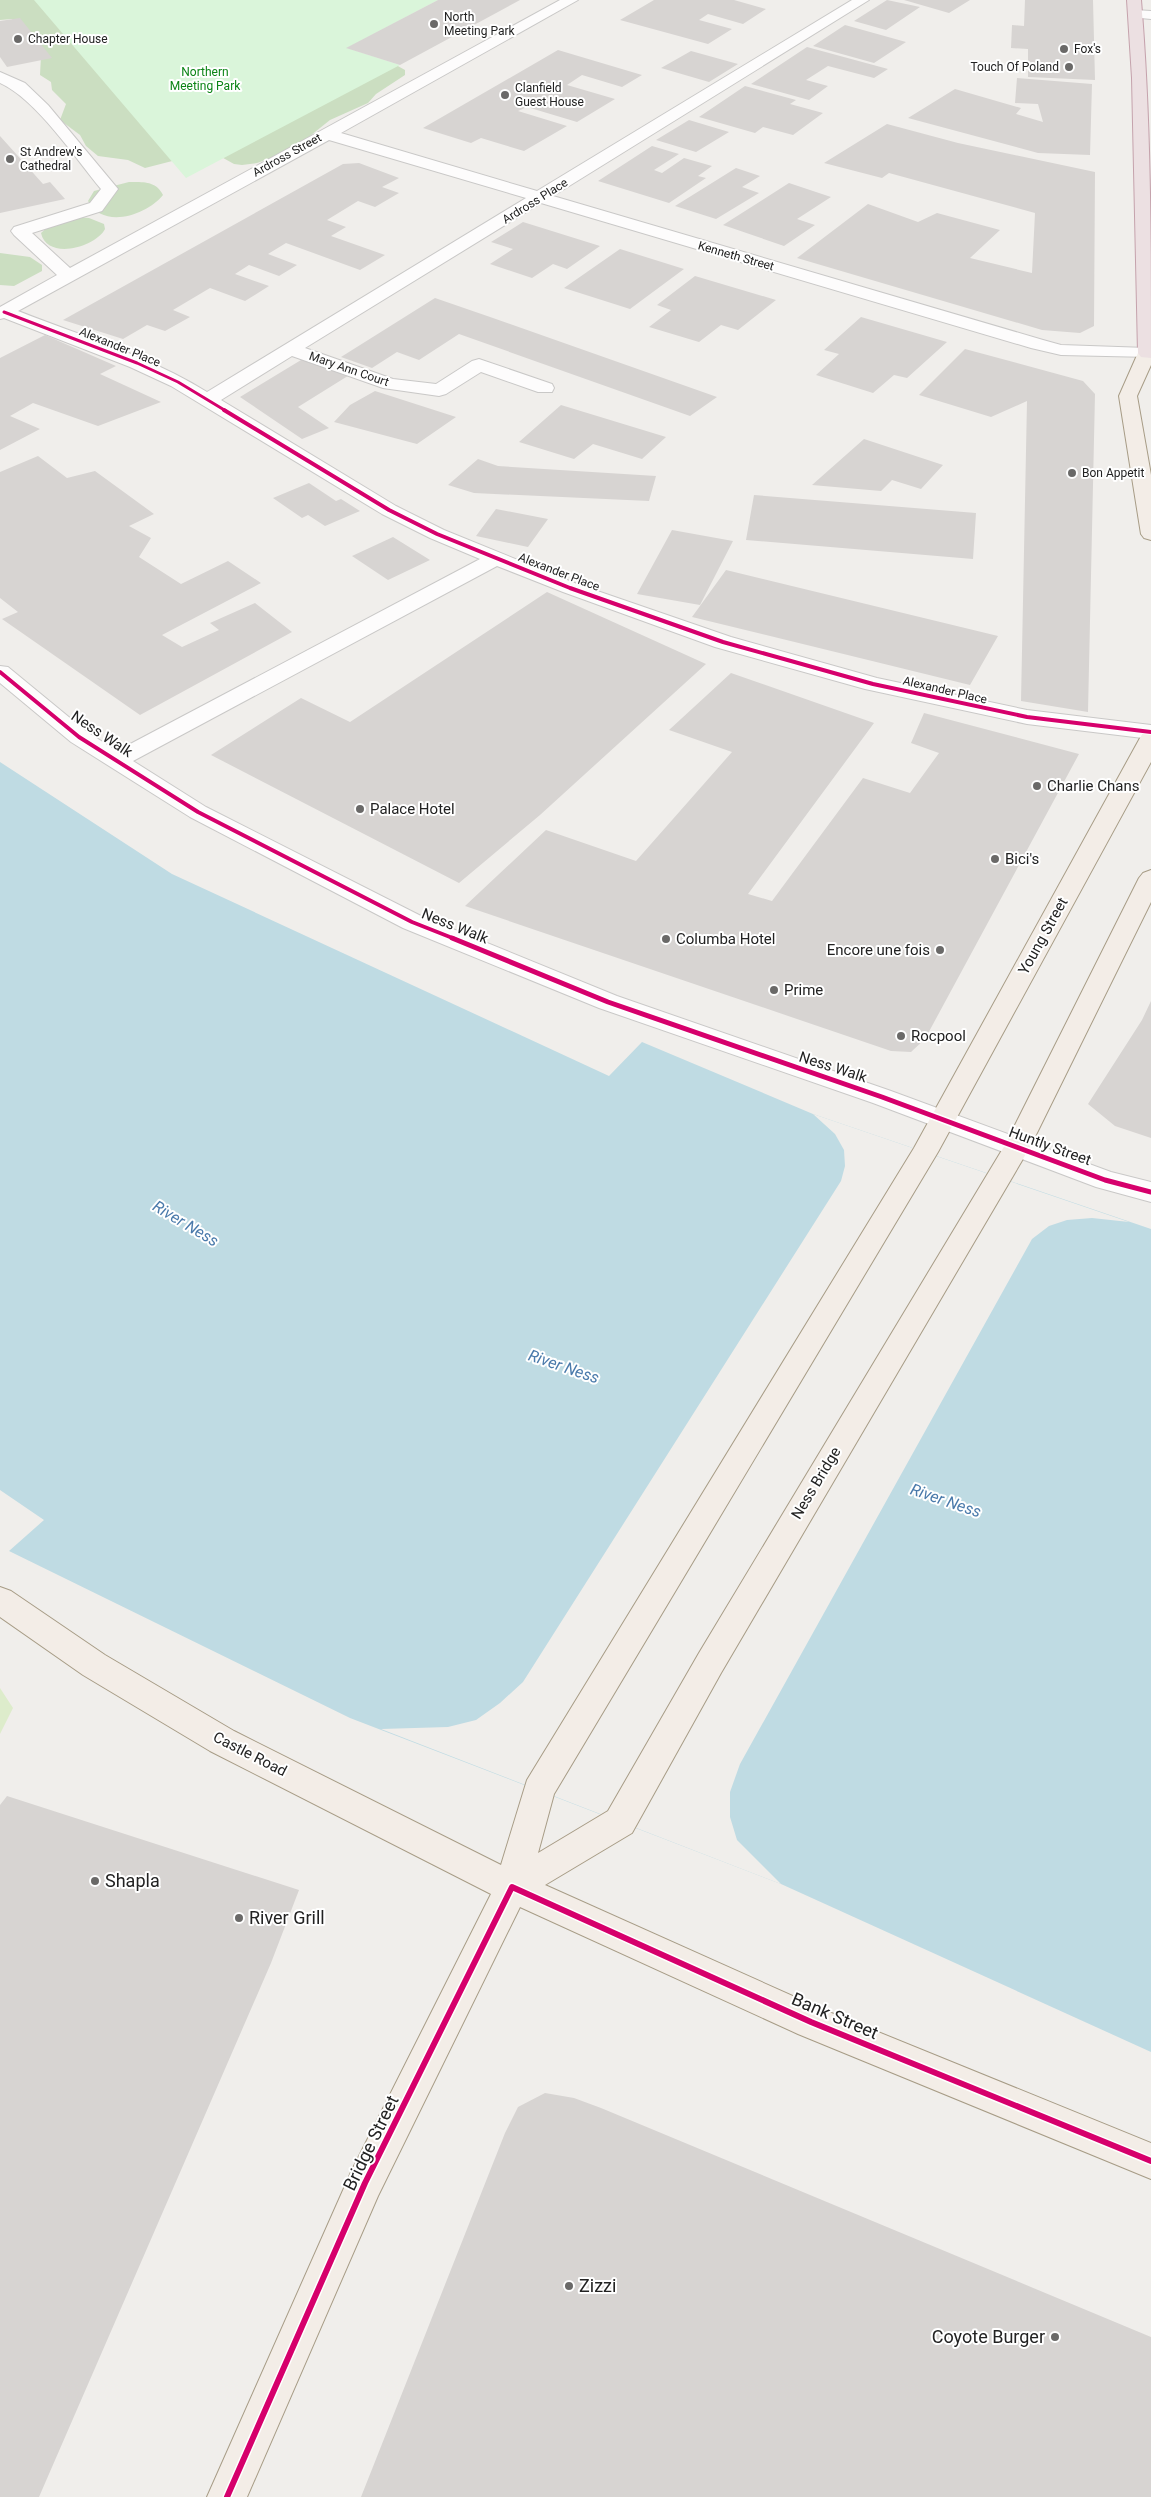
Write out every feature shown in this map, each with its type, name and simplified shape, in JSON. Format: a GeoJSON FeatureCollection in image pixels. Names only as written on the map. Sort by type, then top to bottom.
{"type":"FeatureCollection","features":[{"type":"Feature","properties":{"kind":"highway"},"geometry":{"type":"LineString","coordinates":[[1140,9],[1140,78],[1150,355]]}},
{"type":"Feature","properties":{"kind":"main road"},"geometry":{"type":"LineString","coordinates":[[1150,355],[1128,396],[1151,534]]}},
{"type":"Feature","properties":{"kind":"main road","name":"Young Street"},"geometry":{"type":"LineString","coordinates":[[942,1120],[1150,744]]}},
{"type":"Feature","properties":{"kind":"main road"},"geometry":{"type":"LineString","coordinates":[[1017,1147],[1151,878]]}},
{"type":"Feature","properties":{"kind":"main road"},"geometry":{"type":"LineString","coordinates":[[512,1887],[538,1790],[925,1152],[942,1120]]}},
{"type":"Feature","properties":{"kind":"main road","name":"Ness Bridge"},"geometry":{"type":"LineString","coordinates":[[512,1887],[620,1822],[710,1664],[1017,1147]]}},
{"type":"Feature","properties":{"kind":"main road","name":"Castle Road"},"geometry":{"type":"LineString","coordinates":[[0,1600],[94,1665],[222,1741],[512,1887]]}},
{"type":"Feature","properties":{"kind":"main road","name":"Bank Street"},"geometry":{"type":"LineString","coordinates":[[512,1887],[811,2022],[1151,2161]]}},
{"type":"Feature","properties":{"kind":"main road","name":"Bridge Street"},"geometry":{"type":"LineString","coordinates":[[226,2497],[365,2183],[512,1887]]}},
{"type":"Feature","properties":{"kind":"street","name":"Ardross Street"},"geometry":{"type":"LineString","coordinates":[[2,313],[571,0]]}},
{"type":"Feature","properties":{"kind":"street","name":"Ardross Place"},"geometry":{"type":"LineString","coordinates":[[207,400],[292,350],[862,0]]}},
{"type":"Feature","properties":{"kind":"street"},"geometry":{"type":"LineString","coordinates":[[0,77],[20,86],[42,108],[110,190],[96,207],[20,231],[68,276]]}},
{"type":"Feature","properties":{"kind":"street","name":"Kenneth Street"},"geometry":{"type":"LineString","coordinates":[[326,134],[1061,350],[1150,355]]}},
{"type":"Feature","properties":{"kind":"street","name":"Alexander Place"},"geometry":{"type":"LineString","coordinates":[[2,313],[137,363],[178,382],[390,510],[437,534],[570,588],[723,642],[873,684],[1150,744]]}},
{"type":"Feature","properties":{"kind":"street","name":"Mary Ann Court"},"geometry":{"type":"LineString","coordinates":[[292,350],[390,384],[440,390],[479,365],[545,388]]}},
{"type":"Feature","properties":{"kind":"street"},"geometry":{"type":"LineString","coordinates":[[118,760],[496,558]]}},
{"type":"Feature","properties":{"kind":"street","name":"Ness Walk"},"geometry":{"type":"LineString","coordinates":[[0,672],[79,737],[198,812],[412,922],[608,1002],[882,1097],[942,1120]]}},
{"type":"Feature","properties":{"kind":"street","name":"Huntly Street"},"geometry":{"type":"LineString","coordinates":[[942,1120],[1105,1180],[1151,1192]]}},
{"type":"Feature","properties":{"kind":"green space"},"geometry":{"type":"Polygon","coordinates":[[[0,0],[89,0],[184,158],[145,168],[128,160],[98,156],[86,146],[80,135],[60,120],[66,104],[52,90],[51,82],[40,75],[41,56],[12,19],[0,20],[0,0]]]}},
{"type":"Feature","properties":{"kind":"green space","name":"Northern Meeting Park"},"geometry":{"type":"Polygon","coordinates":[[[34,0],[438,0],[347,48],[400,65],[186,178],[34,0]]]}},
{"type":"Feature","properties":{"kind":"green space"},"geometry":{"type":"Polygon","coordinates":[[[396,65],[405,70],[405,75],[376,94],[368,103],[330,120],[310,136],[275,157],[257,163],[242,165],[234,164],[216,154],[396,65]]]}},
{"type":"Feature","properties":{"kind":"green space"},"geometry":{"type":"Polygon","coordinates":[[[129,182],[145,182],[153,185],[163,195],[147,208],[136,213],[114,217],[104,215],[95,210],[88,201],[94,191],[129,182]]]}},
{"type":"Feature","properties":{"kind":"green space"},"geometry":{"type":"Polygon","coordinates":[[[77,217],[89,218],[104,224],[105,229],[92,241],[82,246],[62,249],[52,247],[45,242],[41,233],[50,225],[77,217]]]}},
{"type":"Feature","properties":{"kind":"green space"},"geometry":{"type":"Polygon","coordinates":[[[0,253],[30,257],[42,265],[42,271],[14,286],[0,285],[0,253]]]}},
{"type":"Feature","properties":{"kind":"green space"},"geometry":{"type":"Polygon","coordinates":[[[0,1688],[13,1708],[0,1734],[0,1688]]]}},
{"type":"Feature","properties":{"kind":"water","name":"River Ness"},"geometry":{"type":"Polygon","coordinates":[[[0,762],[172,874],[609,1076],[642,1042],[813,1114],[1151,1229],[1151,2052],[781,1884],[350,1718],[9,1551],[44,1520],[0,1490],[0,762]]]}},
{"type":"Feature","properties":{"kind":"pier"},"geometry":{"type":"Polygon","coordinates":[[[813,1114],[1129,1222],[1092,1218],[1067,1220],[1049,1226],[1032,1239],[740,1764],[730,1792],[730,1817],[737,1840],[781,1884],[381,1729],[448,1727],[476,1720],[500,1703],[523,1682],[841,1181],[845,1166],[844,1150],[835,1134],[813,1114]]]}},
{"type":"Feature","properties":{"kind":"building","name":"North Meeting Park"},"geometry":{"type":"Polygon","coordinates":[[[438,0],[520,0],[400,65],[346,48],[438,0]]]}},
{"type":"Feature","properties":{"kind":"building"},"geometry":{"type":"Polygon","coordinates":[[[654,0],[734,0],[766,9],[743,24],[708,14],[699,20],[732,29],[708,44],[620,20],[654,0]]]}},
{"type":"Feature","properties":{"kind":"building"},"geometry":{"type":"Polygon","coordinates":[[[887,0],[920,7],[886,30],[854,21],[887,0]]]}},
{"type":"Feature","properties":{"kind":"building"},"geometry":{"type":"Polygon","coordinates":[[[904,0],[970,0],[949,13],[904,0]]]}},
{"type":"Feature","properties":{"kind":"building"},"geometry":{"type":"Polygon","coordinates":[[[1025,0],[1093,0],[1095,80],[1028,77],[1028,49],[1011,48],[1012,25],[1024,26],[1025,0]]]}},
{"type":"Feature","properties":{"kind":"building","name":"Chapter House"},"geometry":{"type":"Polygon","coordinates":[[[20,18],[52,58],[7,67],[0,57],[0,21],[20,18]]]}},
{"type":"Feature","properties":{"kind":"building"},"geometry":{"type":"Polygon","coordinates":[[[845,25],[906,42],[874,63],[813,46],[845,25]]]}},
{"type":"Feature","properties":{"kind":"building"},"geometry":{"type":"Polygon","coordinates":[[[807,47],[888,69],[874,78],[828,66],[806,80],[828,86],[809,100],[751,84],[807,47]]]}},
{"type":"Feature","properties":{"kind":"building"},"geometry":{"type":"Polygon","coordinates":[[[558,50],[642,75],[622,87],[582,75],[567,85],[615,99],[577,122],[527,107],[518,111],[567,126],[524,151],[481,138],[471,143],[423,128],[558,50]]]}},
{"type":"Feature","properties":{"kind":"building"},"geometry":{"type":"Polygon","coordinates":[[[691,51],[738,64],[709,82],[661,68],[691,51]]]}},
{"type":"Feature","properties":{"kind":"building"},"geometry":{"type":"Polygon","coordinates":[[[1017,78],[1092,84],[1090,155],[1038,153],[908,118],[955,89],[1021,108],[1016,114],[1043,122],[1038,104],[1015,103],[1017,78]]]}},
{"type":"Feature","properties":{"kind":"building"},"geometry":{"type":"Polygon","coordinates":[[[745,86],[796,100],[790,104],[823,113],[793,135],[763,127],[755,133],[699,117],[745,86]]]}},
{"type":"Feature","properties":{"kind":"building"},"geometry":{"type":"Polygon","coordinates":[[[689,120],[729,132],[696,152],[656,140],[689,120]]]}},
{"type":"Feature","properties":{"kind":"building"},"geometry":{"type":"Polygon","coordinates":[[[887,124],[958,143],[1095,172],[1094,326],[1080,333],[1042,330],[797,258],[868,204],[918,222],[937,213],[1000,230],[970,258],[1032,273],[1035,213],[889,173],[882,178],[824,163],[887,124]]]}},
{"type":"Feature","properties":{"kind":"building","name":"St Andrew's Cathedral"},"geometry":{"type":"Polygon","coordinates":[[[0,136],[43,184],[50,182],[65,199],[0,213],[0,136]]]}},
{"type":"Feature","properties":{"kind":"building"},"geometry":{"type":"Polygon","coordinates":[[[652,146],[679,154],[654,170],[662,173],[684,158],[712,166],[698,176],[706,178],[669,203],[598,181],[652,146]]]}},
{"type":"Feature","properties":{"kind":"building"},"geometry":{"type":"Polygon","coordinates":[[[359,163],[399,178],[382,187],[399,193],[375,207],[358,201],[327,220],[346,227],[331,236],[385,255],[360,270],[286,243],[268,254],[297,265],[279,276],[249,265],[235,274],[269,286],[245,301],[210,288],[173,310],[190,317],[165,331],[147,325],[123,339],[63,320],[343,164],[359,163]]]}},
{"type":"Feature","properties":{"kind":"building"},"geometry":{"type":"Polygon","coordinates":[[[736,168],[760,176],[742,187],[759,193],[716,219],[675,206],[736,168]]]}},
{"type":"Feature","properties":{"kind":"building"},"geometry":{"type":"Polygon","coordinates":[[[789,183],[831,197],[797,219],[815,225],[784,246],[723,225],[789,183]]]}},
{"type":"Feature","properties":{"kind":"building"},"geometry":{"type":"Polygon","coordinates":[[[523,222],[600,246],[567,269],[553,264],[532,278],[490,264],[513,249],[491,242],[523,222]]]}},
{"type":"Feature","properties":{"kind":"building"},"geometry":{"type":"Polygon","coordinates":[[[620,249],[684,269],[630,309],[564,288],[620,249]]]}},
{"type":"Feature","properties":{"kind":"building"},"geometry":{"type":"Polygon","coordinates":[[[695,276],[776,300],[738,330],[721,325],[699,342],[649,327],[671,310],[657,305],[695,276]]]}},
{"type":"Feature","properties":{"kind":"building"},"geometry":{"type":"Polygon","coordinates":[[[435,298],[717,397],[690,416],[459,334],[419,360],[397,352],[372,368],[341,357],[435,298]]]}},
{"type":"Feature","properties":{"kind":"building"},"geometry":{"type":"Polygon","coordinates":[[[861,317],[947,342],[907,378],[894,375],[873,393],[816,375],[839,354],[824,350],[861,317]]]}},
{"type":"Feature","properties":{"kind":"building"},"geometry":{"type":"Polygon","coordinates":[[[45,335],[116,366],[100,374],[161,402],[98,426],[33,403],[10,416],[40,429],[0,450],[0,358],[45,335]]]}},
{"type":"Feature","properties":{"kind":"building"},"geometry":{"type":"Polygon","coordinates":[[[965,349],[1083,381],[1095,394],[1088,712],[1021,701],[1027,401],[991,417],[919,395],[965,349]]]}},
{"type":"Feature","properties":{"kind":"building"},"geometry":{"type":"Polygon","coordinates":[[[306,357],[351,374],[298,407],[329,428],[302,439],[240,397],[306,357]]]}},
{"type":"Feature","properties":{"kind":"building"},"geometry":{"type":"Polygon","coordinates":[[[375,391],[456,417],[417,444],[334,422],[350,405],[375,391]]]}},
{"type":"Feature","properties":{"kind":"building"},"geometry":{"type":"Polygon","coordinates":[[[561,405],[666,437],[642,459],[593,444],[574,459],[519,442],[561,405]]]}},
{"type":"Feature","properties":{"kind":"building"},"geometry":{"type":"Polygon","coordinates":[[[864,439],[943,465],[921,489],[892,480],[881,491],[812,485],[864,439]]]}},
{"type":"Feature","properties":{"kind":"building"},"geometry":{"type":"Polygon","coordinates":[[[38,456],[67,478],[95,471],[154,514],[129,526],[151,538],[139,557],[181,584],[228,561],[261,583],[162,635],[182,647],[219,630],[210,623],[255,603],[292,632],[140,715],[2,619],[18,612],[0,598],[0,472],[38,456]]]}},
{"type":"Feature","properties":{"kind":"building"},"geometry":{"type":"Polygon","coordinates":[[[478,459],[498,466],[656,476],[649,501],[474,493],[448,485],[478,459]]]}},
{"type":"Feature","properties":{"kind":"building"},"geometry":{"type":"Polygon","coordinates":[[[309,483],[336,501],[341,499],[360,511],[325,526],[308,515],[302,518],[273,498],[309,483]]]}},
{"type":"Feature","properties":{"kind":"building"},"geometry":{"type":"Polygon","coordinates":[[[754,495],[976,513],[973,559],[746,540],[754,495]]]}},
{"type":"Feature","properties":{"kind":"building"},"geometry":{"type":"Polygon","coordinates":[[[496,509],[548,519],[528,547],[476,536],[496,509]]]}},
{"type":"Feature","properties":{"kind":"building"},"geometry":{"type":"Polygon","coordinates":[[[672,530],[733,541],[700,605],[637,594],[672,530]]]}},
{"type":"Feature","properties":{"kind":"building"},"geometry":{"type":"Polygon","coordinates":[[[393,537],[430,560],[388,580],[352,556],[393,537]]]}},
{"type":"Feature","properties":{"kind":"building"},"geometry":{"type":"Polygon","coordinates":[[[726,570],[998,636],[970,685],[692,617],[726,570]]]}},
{"type":"Feature","properties":{"kind":"building"},"geometry":{"type":"Polygon","coordinates":[[[547,592],[706,664],[540,815],[459,883],[211,755],[301,698],[350,722],[547,592]]]}},
{"type":"Feature","properties":{"kind":"building"},"geometry":{"type":"Polygon","coordinates":[[[731,673],[874,723],[748,894],[772,901],[863,778],[910,793],[939,753],[911,743],[924,713],[1079,754],[925,1039],[911,1052],[891,1051],[465,906],[546,830],[636,861],[732,752],[669,730],[731,673]]]}},
{"type":"Feature","properties":{"kind":"building"},"geometry":{"type":"Polygon","coordinates":[[[1151,1001],[1151,1138],[1115,1126],[1088,1104],[1142,1020],[1151,1001]]]}},
{"type":"Feature","properties":{"kind":"building"},"geometry":{"type":"Polygon","coordinates":[[[7,1796],[299,1890],[271,1963],[39,2497],[0,2497],[0,1805],[7,1796]]]}},
{"type":"Feature","properties":{"kind":"building"},"geometry":{"type":"Polygon","coordinates":[[[545,2093],[574,2098],[601,2108],[1151,2337],[1151,2497],[361,2497],[505,2133],[518,2107],[545,2093]]]}},
{"type":"Feature","properties":{"kind":"cycle path"},"geometry":{"type":"LineString","coordinates":[[4,312],[137,363],[178,382],[389,510],[437,534],[570,588],[723,642],[873,684],[1027,717],[1151,732]]}},
{"type":"Feature","properties":{"kind":"cycle path"},"geometry":{"type":"LineString","coordinates":[[0,672],[79,737],[198,812],[412,922],[608,1002],[882,1097],[1105,1180],[1151,1192]]}},
{"type":"Feature","properties":{"kind":"cycle path"},"geometry":{"type":"LineString","coordinates":[[227,2497],[365,2183],[512,1887],[811,2022],[1151,2161]]}},
{"type":"Feature","properties":{"kind":"place","name":"North Meeting Park"},"geometry":{"type":"Point","coordinates":[434,24]}},
{"type":"Feature","properties":{"kind":"place","name":"Chapter House"},"geometry":{"type":"Point","coordinates":[18,39]}},
{"type":"Feature","properties":{"kind":"place","name":"Fox's"},"geometry":{"type":"Point","coordinates":[1064,49]}},
{"type":"Feature","properties":{"kind":"place","name":"Touch Of Poland"},"geometry":{"type":"Point","coordinates":[1069,67]}},
{"type":"Feature","properties":{"kind":"place","name":"Clanfield Guest House"},"geometry":{"type":"Point","coordinates":[505,95]}},
{"type":"Feature","properties":{"kind":"place","name":"St Andrew's Cathedral"},"geometry":{"type":"Point","coordinates":[10,159]}},
{"type":"Feature","properties":{"kind":"place","name":"Bon Appetit"},"geometry":{"type":"Point","coordinates":[1072,473]}},
{"type":"Feature","properties":{"kind":"place","name":"Charlie Chans"},"geometry":{"type":"Point","coordinates":[1037,786]}},
{"type":"Feature","properties":{"kind":"place","name":"Palace Hotel"},"geometry":{"type":"Point","coordinates":[360,809]}},
{"type":"Feature","properties":{"kind":"place","name":"Bici's"},"geometry":{"type":"Point","coordinates":[995,859]}},
{"type":"Feature","properties":{"kind":"place","name":"Columba Hotel"},"geometry":{"type":"Point","coordinates":[666,939]}},
{"type":"Feature","properties":{"kind":"place","name":"Encore une fois"},"geometry":{"type":"Point","coordinates":[940,950]}},
{"type":"Feature","properties":{"kind":"place","name":"Prime"},"geometry":{"type":"Point","coordinates":[774,990]}},
{"type":"Feature","properties":{"kind":"place","name":"Rocpool"},"geometry":{"type":"Point","coordinates":[901,1036]}},
{"type":"Feature","properties":{"kind":"place","name":"Shapla"},"geometry":{"type":"Point","coordinates":[95,1881]}},
{"type":"Feature","properties":{"kind":"place","name":"River Grill"},"geometry":{"type":"Point","coordinates":[239,1918]}},
{"type":"Feature","properties":{"kind":"place","name":"Zizzi"},"geometry":{"type":"Point","coordinates":[569,2286]}},
{"type":"Feature","properties":{"kind":"place","name":"Coyote Burger"},"geometry":{"type":"Point","coordinates":[1055,2337]}}]}
